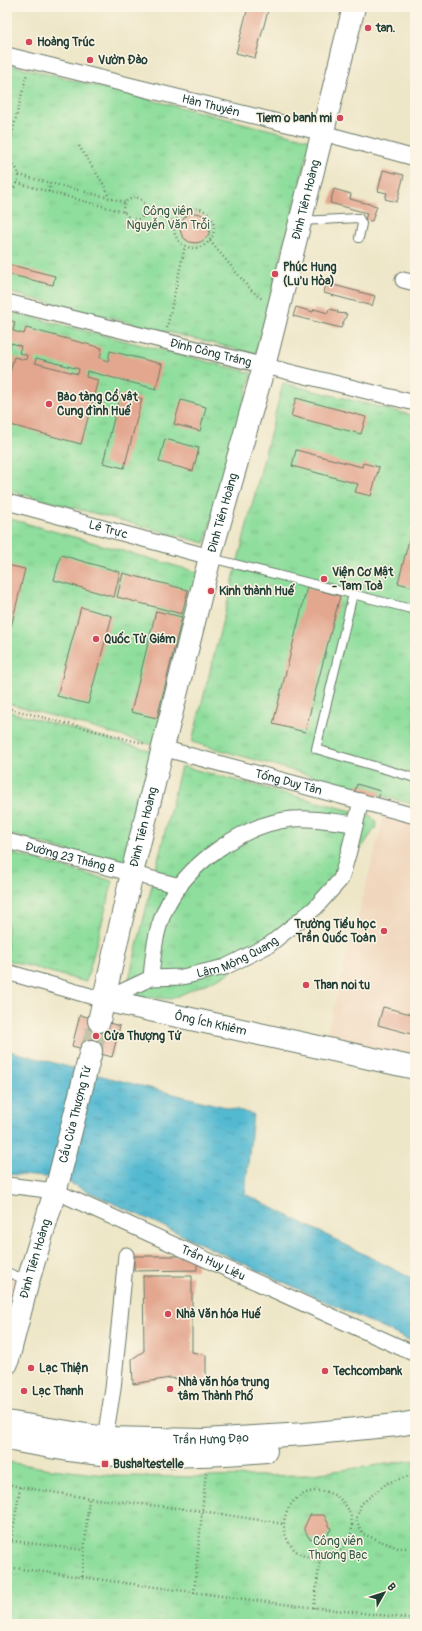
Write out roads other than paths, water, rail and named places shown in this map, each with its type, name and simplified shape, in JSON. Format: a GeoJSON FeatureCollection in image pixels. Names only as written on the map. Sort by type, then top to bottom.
{"type":"FeatureCollection","features":[{"type":"Feature","properties":{"kind":"main road","name":"Đinh Tiên Hoàng"},"geometry":{"type":"LineString","coordinates":[[99,1020],[132,873],[210,557],[264,366],[278,305],[354,7]]}},
{"type":"Feature","properties":{"kind":"main road","name":"Ông Ích Khiêm"},"geometry":{"type":"LineString","coordinates":[[104,1000],[415,1068]]}},
{"type":"Feature","properties":{"kind":"main road","name":"Cầu Cửa Thượng Tứ"},"geometry":{"type":"LineString","coordinates":[[57,1184],[91,1051]]}},
{"type":"Feature","properties":{"kind":"main road","name":"Đinh Tiên Hoàng"},"geometry":{"type":"LineString","coordinates":[[7,1363],[28,1281],[57,1184]]}},
{"type":"Feature","properties":{"kind":"main road","name":"Trần Hưng Đạo"},"geometry":{"type":"LineString","coordinates":[[7,1422],[105,1438],[204,1440],[305,1434],[415,1422]]}},
{"type":"Feature","properties":{"kind":"main road","name":"Trần Hưng Đạo"},"geometry":{"type":"LineString","coordinates":[[7,1439],[48,1447],[121,1455],[208,1455],[300,1449],[415,1436]]}},
{"type":"Feature","properties":{"kind":"street","name":"Hàn Thuyên"},"geometry":{"type":"LineString","coordinates":[[7,55],[322,133],[415,158]]}},
{"type":"Feature","properties":{"kind":"street","name":"Đinh Công Tráng"},"geometry":{"type":"LineString","coordinates":[[7,302],[415,403]]}},
{"type":"Feature","properties":{"kind":"street","name":"Lê Trực"},"geometry":{"type":"LineString","coordinates":[[7,502],[210,557]]}},
{"type":"Feature","properties":{"kind":"street","name":"Tống Duy Tân"},"geometry":{"type":"LineString","coordinates":[[162,748],[415,816]]}},
{"type":"Feature","properties":{"kind":"street","name":"Lâm Mộng Quang"},"geometry":{"type":"LineString","coordinates":[[104,1000],[151,978],[182,977],[225,967],[269,945],[315,908],[341,878],[361,801]]}},
{"type":"Feature","properties":{"kind":"street"},"geometry":{"type":"LineString","coordinates":[[151,978],[154,946],[165,910],[188,876],[210,855],[235,838],[270,822],[308,818],[355,824]]}},
{"type":"Feature","properties":{"kind":"street","name":"Đường 23 Tháng 8"},"geometry":{"type":"LineString","coordinates":[[7,841],[180,886]]}},
{"type":"Feature","properties":{"kind":"street","name":"Ông Ích Khiêm"},"geometry":{"type":"LineString","coordinates":[[7,972],[104,1000]]}},
{"type":"Feature","properties":{"kind":"street","name":"Trần Huy Liệu"},"geometry":{"type":"LineString","coordinates":[[7,1185],[57,1184],[415,1354]]}},
{"type":"Feature","properties":{"kind":"street"},"geometry":{"type":"LineString","coordinates":[[105,1438],[113,1389],[126,1255]]}},
{"type":"Feature","properties":{"kind":"lane"},"geometry":{"type":"LineString","coordinates":[[300,221],[359,218],[362,224],[359,238]]}},
{"type":"Feature","properties":{"kind":"lane"},"geometry":{"type":"LineString","coordinates":[[210,557],[415,610]]}},
{"type":"Feature","properties":{"kind":"lane"},"geometry":{"type":"LineString","coordinates":[[353,594],[316,749],[415,778]]}},
{"type":"Feature","properties":{"kind":"lane"},"geometry":{"type":"LineString","coordinates":[[7,1272],[28,1281]]}},
{"type":"Feature","properties":{"kind":"water"},"geometry":{"type":"Polygon","coordinates":[[[7,1050],[98,1075],[253,1114],[245,1194],[415,1280],[415,1343],[59,1178],[7,1174],[7,1050]]]}},
{"type":"Feature","properties":{"kind":"tunnel"},"geometry":{"type":"LineString","coordinates":[[91,1051],[99,1021]]}},
{"type":"Feature","properties":{"kind":"place","name":"tan."},"geometry":{"type":"Point","coordinates":[368,28]}},
{"type":"Feature","properties":{"kind":"place","name":"Hoàng Trúc"},"geometry":{"type":"Point","coordinates":[29,42]}},
{"type":"Feature","properties":{"kind":"place","name":"Vườn Đào"},"geometry":{"type":"Point","coordinates":[90,60]}},
{"type":"Feature","properties":{"kind":"place","name":"Tiem o banh mi"},"geometry":{"type":"Point","coordinates":[340,118]}},
{"type":"Feature","properties":{"kind":"place","name":"Phúc Hung (Lu'u Hòa)"},"geometry":{"type":"Point","coordinates":[275,274]}},
{"type":"Feature","properties":{"kind":"place","name":"Bảo tàng Cổ vật Cung đình Huế"},"geometry":{"type":"Point","coordinates":[49,404]}},
{"type":"Feature","properties":{"kind":"place","name":"Viện Cơ Mật - Tam Toà"},"geometry":{"type":"Point","coordinates":[324,579]}},
{"type":"Feature","properties":{"kind":"place","name":"Kinh thành Huế"},"geometry":{"type":"Point","coordinates":[211,591]}},
{"type":"Feature","properties":{"kind":"place","name":"Quốc Tử Giám"},"geometry":{"type":"Point","coordinates":[96,639]}},
{"type":"Feature","properties":{"kind":"place","name":"Trường Tiểu học Trần Quốc Toản"},"geometry":{"type":"Point","coordinates":[384,931]}},
{"type":"Feature","properties":{"kind":"place","name":"Than noi tu"},"geometry":{"type":"Point","coordinates":[306,985]}},
{"type":"Feature","properties":{"kind":"place","name":"Cửa Thượng Tứ"},"geometry":{"type":"Point","coordinates":[96,1036]}},
{"type":"Feature","properties":{"kind":"place","name":"Nhà Văn hóa Huế"},"geometry":{"type":"Point","coordinates":[168,1314]}},
{"type":"Feature","properties":{"kind":"place","name":"Lạc Thiện"},"geometry":{"type":"Point","coordinates":[31,1368]}},
{"type":"Feature","properties":{"kind":"place","name":"Techcombank"},"geometry":{"type":"Point","coordinates":[325,1371]}},
{"type":"Feature","properties":{"kind":"place","name":"Nhà văn hóa trung tâm Thành Phố"},"geometry":{"type":"Point","coordinates":[170,1389]}},
{"type":"Feature","properties":{"kind":"place","name":"Lạc Thanh"},"geometry":{"type":"Point","coordinates":[24,1391]}},
{"type":"Feature","properties":{"kind":"place","name":"Bushaltestelle"},"geometry":{"type":"Point","coordinates":[105,1464]}},
{"type":"Feature","properties":{"kind":"park label","name":"Công viên Nguyễn Văn Trỗi"},"geometry":{"type":"Point","coordinates":[168,218]}},
{"type":"Feature","properties":{"kind":"park label","name":"Công viên Thương Bạc"},"geometry":{"type":"Point","coordinates":[338,1548]}}]}
